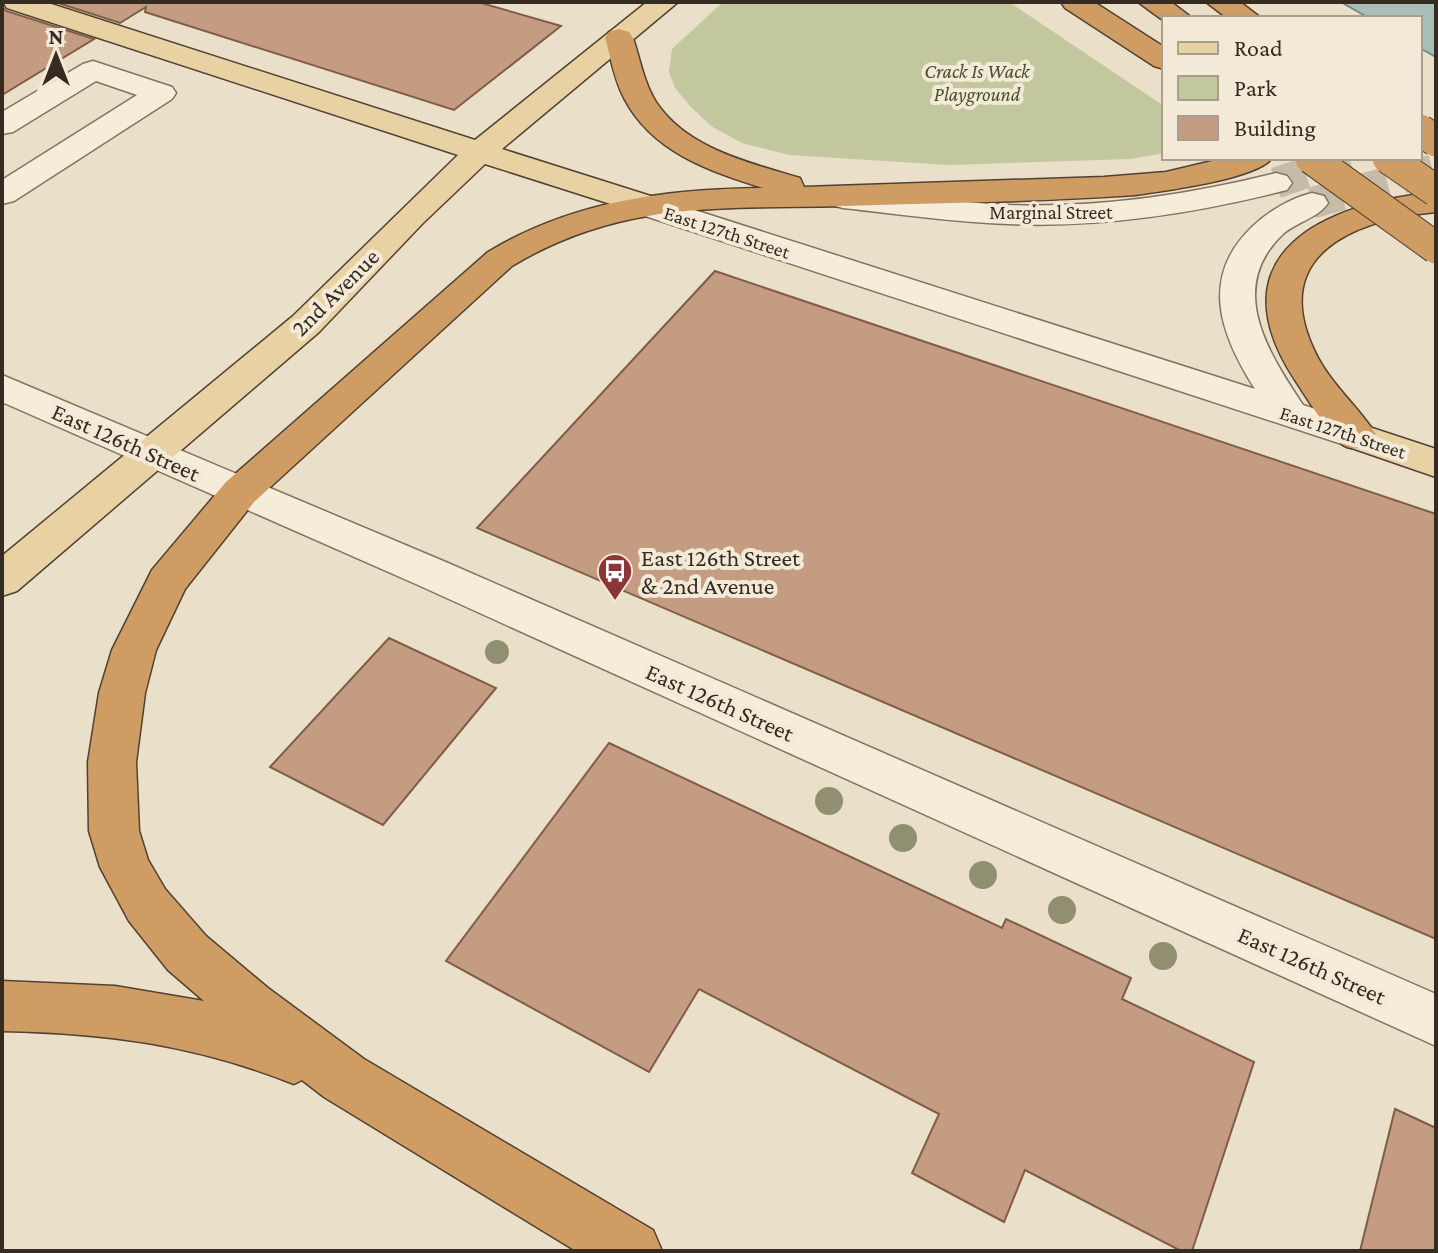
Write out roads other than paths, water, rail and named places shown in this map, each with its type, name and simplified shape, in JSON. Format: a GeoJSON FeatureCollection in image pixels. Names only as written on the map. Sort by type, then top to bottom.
{"type":"FeatureCollection","features":[{"type":"Feature","properties":{"kind":"highway"},"geometry":{"type":"LineString","coordinates":[[1075,2],[1162,59]]}},
{"type":"Feature","properties":{"kind":"highway"},"geometry":{"type":"LineString","coordinates":[[1152,2],[1175,16]]}},
{"type":"Feature","properties":{"kind":"highway"},"geometry":{"type":"LineString","coordinates":[[1220,2],[1244,16]]}},
{"type":"Feature","properties":{"kind":"highway"},"geometry":{"type":"LineString","coordinates":[[1246,2],[1264,16]]}},
{"type":"Feature","properties":{"kind":"highway"},"geometry":{"type":"LineString","coordinates":[[619,38],[639,99],[647,112],[673,136],[727,165],[825,196]]}},
{"type":"Feature","properties":{"kind":"highway"},"geometry":{"type":"LineString","coordinates":[[1314,160],[1436,248]]}},
{"type":"Feature","properties":{"kind":"highway"},"geometry":{"type":"LineString","coordinates":[[1391,160],[1436,191]]}},
{"type":"Feature","properties":{"kind":"highway"},"geometry":{"type":"LineString","coordinates":[[632,1251],[344,1078],[187,953],[147,905],[125,867],[114,831],[114,733],[134,650],[167,581],[240,492],[500,259],[519,246],[562,227],[645,205],[698,198],[825,196]]}},
{"type":"Feature","properties":{"kind":"highway"},"geometry":{"type":"LineString","coordinates":[[1357,436],[1297,353],[1283,307],[1286,276],[1305,248],[1339,225],[1379,210],[1436,202]]}},
{"type":"Feature","properties":{"kind":"highway"},"geometry":{"type":"LineString","coordinates":[[2,1006],[77,1006],[146,1012],[272,1047],[344,1078]]}},
{"type":"Feature","properties":{"kind":"main road","name":"East 127th Street"},"geometry":{"type":"LineString","coordinates":[[17,2],[645,205]]}},
{"type":"Feature","properties":{"kind":"main road","name":"2nd Avenue"},"geometry":{"type":"LineString","coordinates":[[2,580],[306,324],[411,216],[479,152],[664,2]]}},
{"type":"Feature","properties":{"kind":"main road","name":"East 127th Street"},"geometry":{"type":"LineString","coordinates":[[1357,436],[1436,463]]}},
{"type":"Feature","properties":{"kind":"street"},"geometry":{"type":"LineString","coordinates":[[2,125],[93,70],[161,93],[2,194]]}},
{"type":"Feature","properties":{"kind":"street","name":"Marginal Street"},"geometry":{"type":"LineString","coordinates":[[825,196],[980,213],[1074,214],[1162,207],[1266,170]]}},
{"type":"Feature","properties":{"kind":"street"},"geometry":{"type":"LineString","coordinates":[[1290,415],[1252,351],[1237,314],[1234,294],[1237,277],[1255,243],[1285,217],[1312,203]]}},
{"type":"Feature","properties":{"kind":"street","name":"East 127th Street"},"geometry":{"type":"LineString","coordinates":[[645,205],[1357,436]]}},
{"type":"Feature","properties":{"kind":"street","name":"East 126th Street"},"geometry":{"type":"LineString","coordinates":[[2,387],[1436,1020]]}},
{"type":"Feature","properties":{"kind":"water"},"geometry":{"type":"Polygon","coordinates":[[[1341,2],[1436,2],[1436,57],[1422,49],[1422,16],[1366,16],[1341,2]]]}},
{"type":"Feature","properties":{"kind":"tunnel"},"geometry":{"type":"LineString","coordinates":[[1276,183],[1343,160]]}},
{"type":"Feature","properties":{"kind":"tunnel"},"geometry":{"type":"LineString","coordinates":[[1312,203],[1436,169]]}},
{"type":"Feature","properties":{"kind":"place","name":"East 126th Street & 2nd Avenue"},"geometry":{"type":"Point","coordinates":[615,602]}},
{"type":"Feature","properties":{"kind":"park label","name":"Crack Is Wack Playground"},"geometry":{"type":"Point","coordinates":[977,82]}}]}
